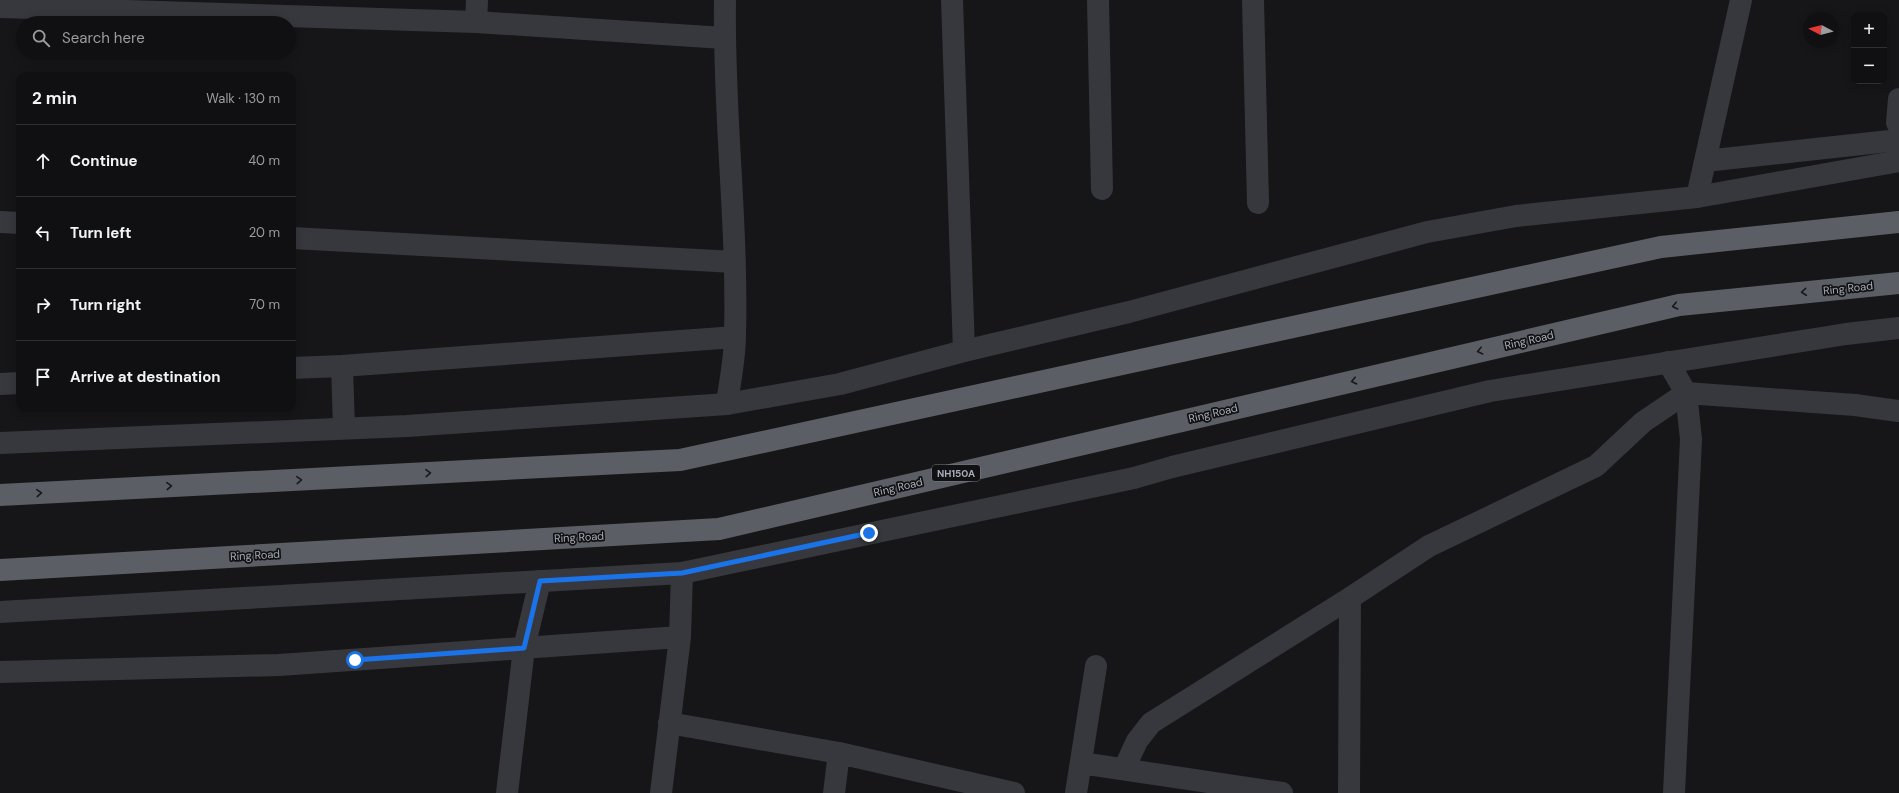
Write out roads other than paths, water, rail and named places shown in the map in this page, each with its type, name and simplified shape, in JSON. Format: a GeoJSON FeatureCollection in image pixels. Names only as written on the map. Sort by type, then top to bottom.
{"type":"FeatureCollection","features":[{"type":"Feature","properties":{"kind":"highway"},"geometry":{"type":"LineString","coordinates":[[0,495],[680,460],[1661,247],[1899,222]]}},
{"type":"Feature","properties":{"kind":"highway","name":"Ring Road"},"geometry":{"type":"LineString","coordinates":[[0,570],[719,529],[1680,305],[1899,283]]}},
{"type":"Feature","properties":{"kind":"street"},"geometry":{"type":"LineString","coordinates":[[476,22],[477,0]]}},
{"type":"Feature","properties":{"kind":"street"},"geometry":{"type":"LineString","coordinates":[[725,0],[724,38],[735,262],[735,336],[727,404]]}},
{"type":"Feature","properties":{"kind":"street"},"geometry":{"type":"LineString","coordinates":[[952,0],[964,351]]}},
{"type":"Feature","properties":{"kind":"street"},"geometry":{"type":"LineString","coordinates":[[1098,0],[1102,189]]}},
{"type":"Feature","properties":{"kind":"street"},"geometry":{"type":"LineString","coordinates":[[1253,0],[1258,203]]}},
{"type":"Feature","properties":{"kind":"street"},"geometry":{"type":"LineString","coordinates":[[1697,197],[1741,0]]}},
{"type":"Feature","properties":{"kind":"street"},"geometry":{"type":"LineString","coordinates":[[0,7],[286,16]]}},
{"type":"Feature","properties":{"kind":"street"},"geometry":{"type":"LineString","coordinates":[[296,16],[476,22],[724,38]]}},
{"type":"Feature","properties":{"kind":"street"},"geometry":{"type":"LineString","coordinates":[[1899,99],[1897,123],[1899,126]]}},
{"type":"Feature","properties":{"kind":"street"},"geometry":{"type":"LineString","coordinates":[[1705,161],[1899,140]]}},
{"type":"Feature","properties":{"kind":"street"},"geometry":{"type":"LineString","coordinates":[[0,443],[344,428],[727,404],[840,384],[964,351],[1129,312],[1427,232],[1516,216],[1697,197],[1899,161]]}},
{"type":"Feature","properties":{"kind":"street"},"geometry":{"type":"LineString","coordinates":[[0,222],[16,223]]}},
{"type":"Feature","properties":{"kind":"street"},"geometry":{"type":"LineString","coordinates":[[296,238],[735,262]]}},
{"type":"Feature","properties":{"kind":"street"},"geometry":{"type":"LineString","coordinates":[[0,612],[682,573],[1134,478],[1490,391],[1846,334],[1899,328]]}},
{"type":"Feature","properties":{"kind":"street"},"geometry":{"type":"LineString","coordinates":[[296,368],[342,366],[735,336]]}},
{"type":"Feature","properties":{"kind":"street"},"geometry":{"type":"LineString","coordinates":[[1668,362],[1686,393],[1691,439],[1674,793]]}},
{"type":"Feature","properties":{"kind":"street"},"geometry":{"type":"LineString","coordinates":[[342,366],[344,428]]}},
{"type":"Feature","properties":{"kind":"street"},"geometry":{"type":"LineString","coordinates":[[0,384],[16,383]]}},
{"type":"Feature","properties":{"kind":"street"},"geometry":{"type":"LineString","coordinates":[[1124,769],[1137,741],[1151,723],[1350,598],[1429,546],[1596,466],[1643,422],[1686,393],[1855,405],[1899,411]]}},
{"type":"Feature","properties":{"kind":"street"},"geometry":{"type":"LineString","coordinates":[[661,793],[668,723],[680,637],[682,573]]}},
{"type":"Feature","properties":{"kind":"street"},"geometry":{"type":"LineString","coordinates":[[507,793],[524,648],[540,581]]}},
{"type":"Feature","properties":{"kind":"street"},"geometry":{"type":"LineString","coordinates":[[1349,793],[1350,598]]}},
{"type":"Feature","properties":{"kind":"street"},"geometry":{"type":"LineString","coordinates":[[0,672],[279,665],[680,637]]}},
{"type":"Feature","properties":{"kind":"street"},"geometry":{"type":"LineString","coordinates":[[1076,793],[1096,666]]}},
{"type":"Feature","properties":{"kind":"street"},"geometry":{"type":"LineString","coordinates":[[668,723],[839,753],[1014,793]]}},
{"type":"Feature","properties":{"kind":"street"},"geometry":{"type":"LineString","coordinates":[[834,793],[839,753]]}},
{"type":"Feature","properties":{"kind":"street"},"geometry":{"type":"LineString","coordinates":[[1081,763],[1124,769],[1220,788],[1282,793]]}}]}
